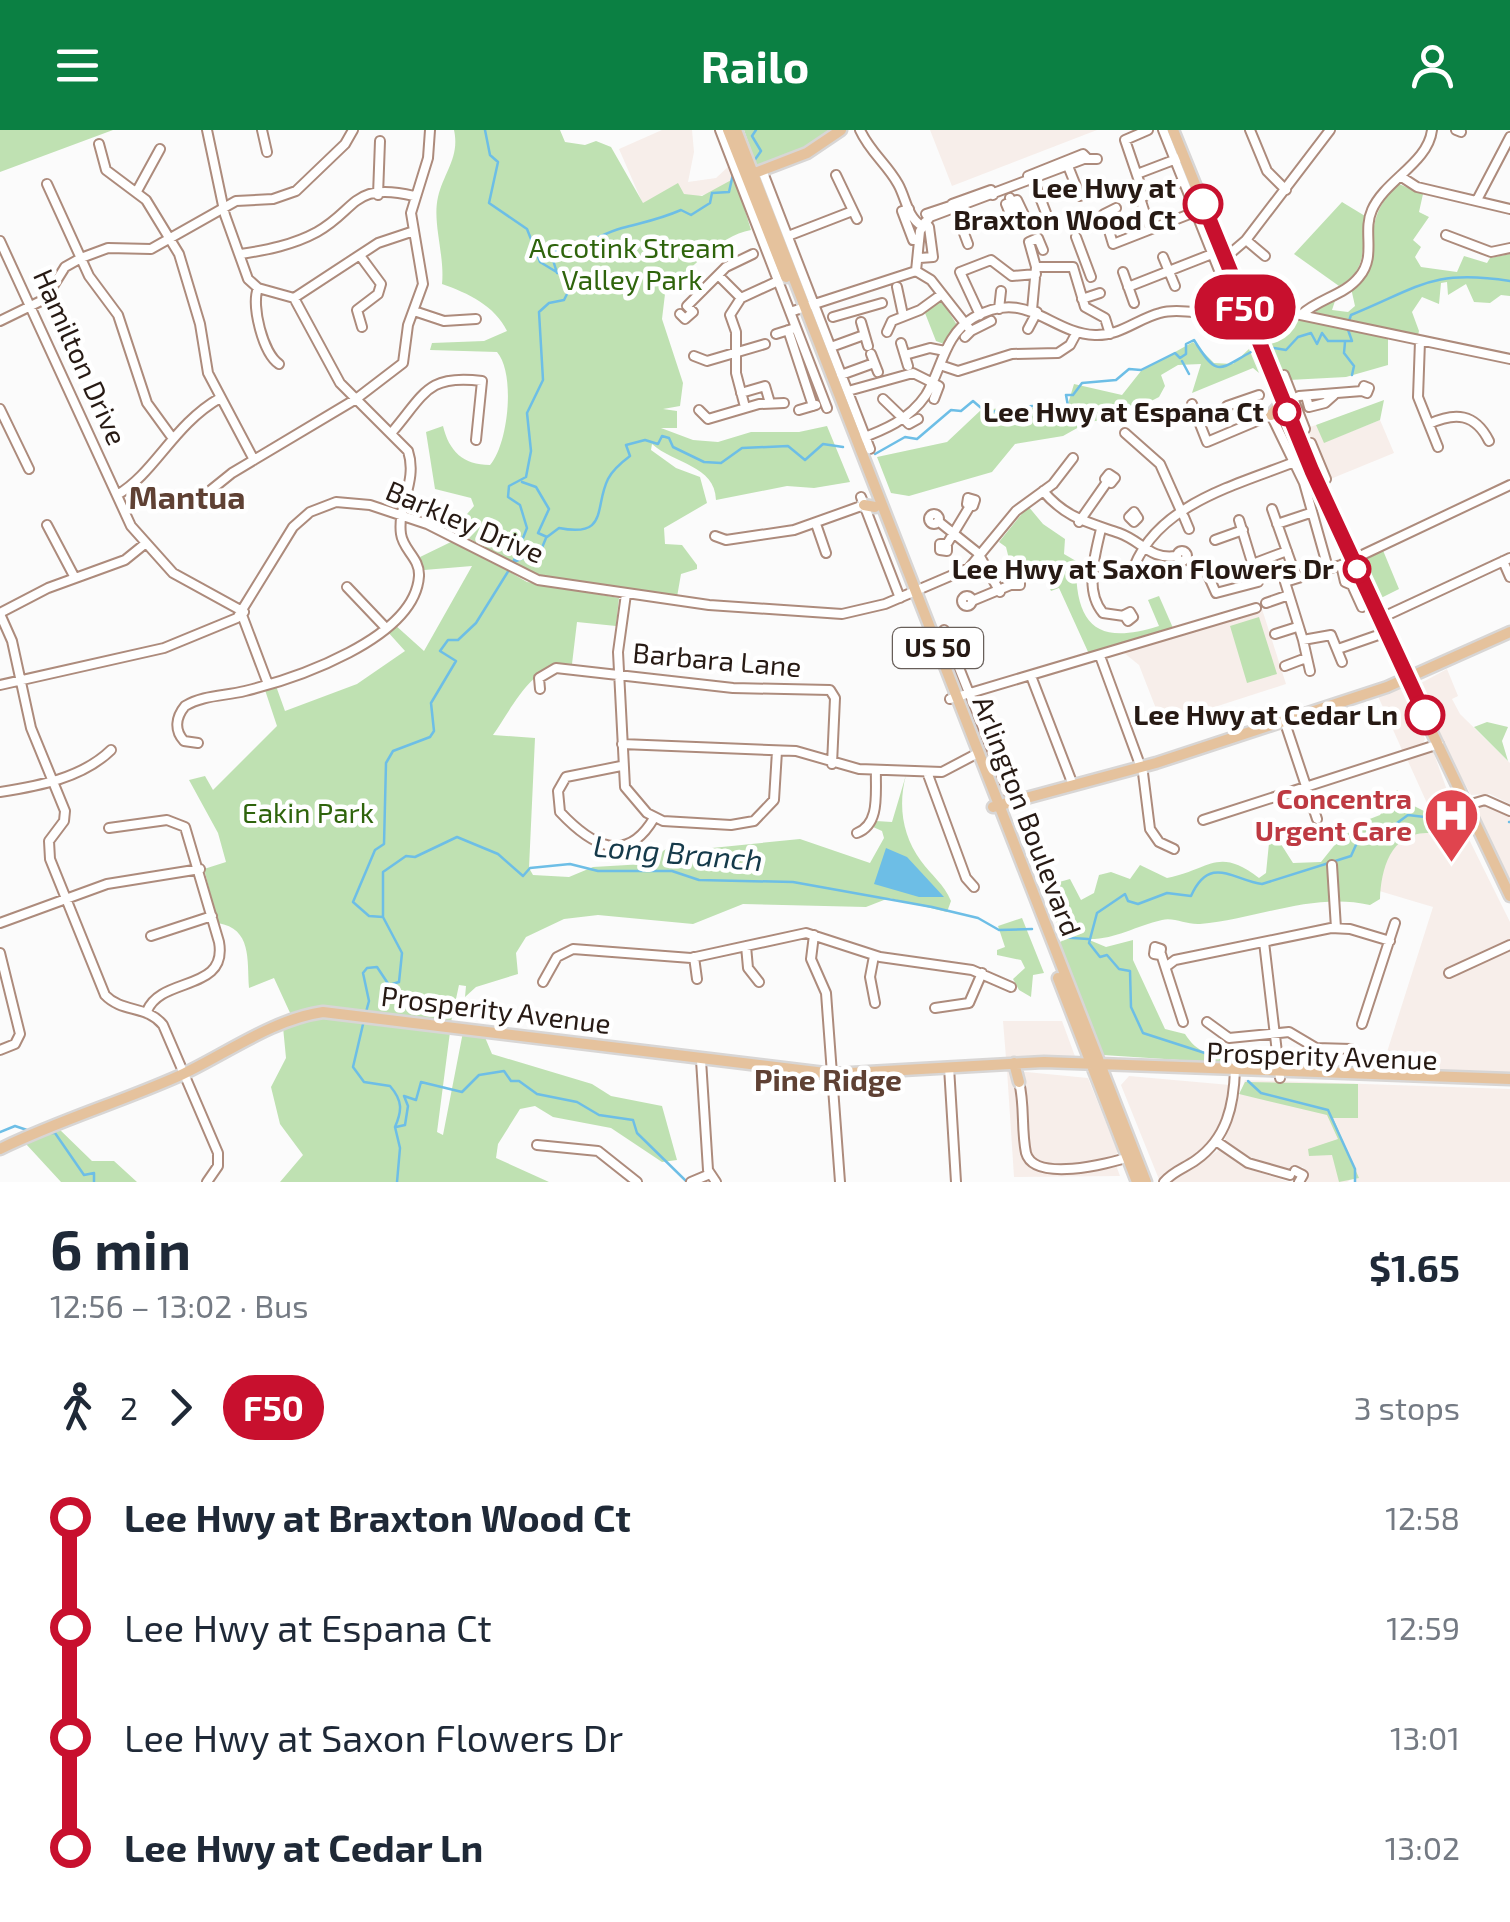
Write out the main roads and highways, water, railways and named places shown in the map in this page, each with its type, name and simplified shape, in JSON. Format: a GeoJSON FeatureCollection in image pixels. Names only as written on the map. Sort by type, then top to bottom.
{"type":"FeatureCollection","features":[{"type":"Feature","properties":{"kind":"main road","name":"Arlington Boulevard"},"geometry":{"type":"LineString","coordinates":[[728,130],[750,175]]}},
{"type":"Feature","properties":{"kind":"main road","name":"Arlington Boulevard"},"geometry":{"type":"LineString","coordinates":[[736,130],[802,308],[861,439],[908,594]]}},
{"type":"Feature","properties":{"kind":"main road"},"geometry":{"type":"LineString","coordinates":[[1173,130],[1179,158],[1225,258],[1252,339],[1286,398],[1291,421],[1321,480],[1347,562],[1381,618],[1408,680]]}},
{"type":"Feature","properties":{"kind":"main road"},"geometry":{"type":"LineString","coordinates":[[750,175],[816,149],[839,131]]}},
{"type":"Feature","properties":{"kind":"main road","name":"Arlington Boulevard"},"geometry":{"type":"LineString","coordinates":[[802,308],[866,503],[954,699],[1102,1090],[1146,1182]]}},
{"type":"Feature","properties":{"kind":"main road"},"geometry":{"type":"LineString","coordinates":[[1252,339],[1256,317],[1273,310]]}},
{"type":"Feature","properties":{"kind":"main road"},"geometry":{"type":"LineString","coordinates":[[1286,398],[1271,416],[1282,413],[1291,421]]}},
{"type":"Feature","properties":{"kind":"main road"},"geometry":{"type":"LineString","coordinates":[[1381,618],[1384,634],[1510,896]]}},
{"type":"Feature","properties":{"kind":"main road"},"geometry":{"type":"LineString","coordinates":[[996,806],[1141,767],[1408,680],[1510,632]]}},
{"type":"Feature","properties":{"kind":"main road","name":"Arlington Boulevard"},"geometry":{"type":"LineString","coordinates":[[996,806],[1082,1040],[1115,1105],[1137,1182]]}},
{"type":"Feature","properties":{"kind":"main road","name":"Prosperity Avenue"},"geometry":{"type":"LineString","coordinates":[[0,1149],[68,1117],[184,1074],[296,1018],[323,1012],[832,1074],[1014,1063],[1235,1073]]}},
{"type":"Feature","properties":{"kind":"main road"},"geometry":{"type":"LineString","coordinates":[[1082,1040],[1083,1055],[1074,1066],[1089,1074],[1102,1090]]}},
{"type":"Feature","properties":{"kind":"main road"},"geometry":{"type":"LineString","coordinates":[[1014,1063],[1019,1082],[1027,1067]]}},
{"type":"Feature","properties":{"kind":"main road","name":"Prosperity Avenue"},"geometry":{"type":"LineString","coordinates":[[1014,1063],[1027,1067],[1074,1066]]}},
{"type":"Feature","properties":{"kind":"main road","name":"Prosperity Avenue"},"geometry":{"type":"LineString","coordinates":[[1096,1067],[1510,1082]]}},
{"type":"Feature","properties":{"kind":"main road"},"geometry":{"type":"LineString","coordinates":[[1115,1105],[1112,1083],[1125,1071]]}},
{"type":"Feature","properties":{"kind":"water"},"geometry":{"type":"Polygon","coordinates":[[[886,848],[907,857],[944,897],[919,897],[874,884],[886,848]]]}},
{"type":"Feature","properties":{"kind":"waterway"},"geometry":{"type":"LineString","coordinates":[[485,130],[490,155],[498,162],[489,203],[527,229],[540,262],[573,282],[564,300],[549,303],[539,312],[543,380],[527,413],[531,451],[526,477],[509,486],[508,497],[520,505],[527,528],[513,563]]}},
{"type":"Feature","properties":{"kind":"waterway"},"geometry":{"type":"LineString","coordinates":[[754,161],[761,151],[752,136],[756,130]]}},
{"type":"Feature","properties":{"kind":"waterway"},"geometry":{"type":"LineString","coordinates":[[557,273],[553,260],[556,249],[573,247],[681,210],[691,215],[710,203],[712,193],[729,192],[733,174]]}},
{"type":"Feature","properties":{"kind":"waterway"},"geometry":{"type":"LineString","coordinates":[[1274,348],[1286,350],[1298,337],[1311,333],[1317,344],[1322,333],[1328,341],[1352,341],[1347,327],[1351,315],[1427,283],[1462,277],[1510,281]]}},
{"type":"Feature","properties":{"kind":"waterway"},"geometry":{"type":"LineString","coordinates":[[875,454],[905,437],[917,439],[951,410],[961,411],[973,401],[987,413],[1050,405],[1059,410],[1068,406],[1066,395],[1073,395],[1082,383],[1116,380],[1129,369],[1141,370],[1175,353],[1180,358],[1186,354],[1186,344],[1194,340],[1209,361],[1220,367],[1251,352]]}},
{"type":"Feature","properties":{"kind":"waterway"},"geometry":{"type":"LineString","coordinates":[[1345,342],[1344,353],[1354,366],[1352,375]]}},
{"type":"Feature","properties":{"kind":"waterway"},"geometry":{"type":"LineString","coordinates":[[1182,361],[1189,374]]}},
{"type":"Feature","properties":{"kind":"waterway"},"geometry":{"type":"LineString","coordinates":[[522,482],[536,487],[549,509],[538,533],[547,537],[559,528],[575,530],[593,524],[608,479],[630,456],[626,445],[645,440],[658,444],[662,436],[669,438],[673,447],[704,462],[721,463],[742,448],[788,446],[805,460],[823,444],[843,447]]}},
{"type":"Feature","properties":{"kind":"waterway"},"geometry":{"type":"LineString","coordinates":[[516,561],[541,550],[546,538]]}},
{"type":"Feature","properties":{"kind":"waterway"},"geometry":{"type":"LineString","coordinates":[[366,1012],[369,1001],[363,973],[367,968],[377,967],[389,985],[399,982],[402,953],[383,917],[369,916],[353,902],[375,850],[384,844],[386,763],[393,751],[430,737],[434,731],[431,703],[456,661],[440,651],[448,640],[458,640],[476,623],[509,570]]}},
{"type":"Feature","properties":{"kind":"waterway","name":"Long Branch"},"geometry":{"type":"LineString","coordinates":[[1242,1065],[1143,1033],[1131,1007],[1130,971],[1119,969],[1107,955],[1100,957],[1089,943],[1097,913],[1125,894],[1128,901],[1138,904],[1167,893],[1191,896],[1198,883],[1214,873],[1262,884],[1351,856],[1360,836],[1386,831],[1408,815],[1450,820]]}},
{"type":"Feature","properties":{"kind":"waterway","name":"Long Branch"},"geometry":{"type":"LineString","coordinates":[[1456,821],[1466,820]]}},
{"type":"Feature","properties":{"kind":"waterway","name":"Long Branch"},"geometry":{"type":"LineString","coordinates":[[383,917],[383,872],[406,856],[415,857],[457,837],[498,854],[523,876],[530,868],[570,864],[598,871],[672,871],[699,880],[793,882],[932,907],[978,918],[999,930],[1032,929]]}},
{"type":"Feature","properties":{"kind":"waterway"},"geometry":{"type":"LineString","coordinates":[[1057,937],[1088,939]]}},
{"type":"Feature","properties":{"kind":"waterway"},"geometry":{"type":"LineString","coordinates":[[364,1020],[353,1067],[364,1082],[390,1086],[399,1101],[395,1127],[400,1148],[397,1182]]}},
{"type":"Feature","properties":{"kind":"waterway"},"geometry":{"type":"LineString","coordinates":[[396,1127],[405,1125],[408,1106],[404,1096],[416,1100],[421,1082],[462,1092],[479,1075],[504,1071],[511,1081],[519,1081],[537,1094],[577,1102],[599,1115],[633,1120],[637,1133],[687,1182]]}},
{"type":"Feature","properties":{"kind":"waterway"},"geometry":{"type":"LineString","coordinates":[[1248,1081],[1261,1093],[1328,1110],[1355,1169],[1355,1182]]}},
{"type":"Feature","properties":{"kind":"waterway"},"geometry":{"type":"LineString","coordinates":[[0,1132],[15,1126],[30,1131]]}},
{"type":"Feature","properties":{"kind":"waterway"},"geometry":{"type":"LineString","coordinates":[[47,1133],[55,1133],[84,1175],[94,1173],[94,1182]]}},
{"type":"Feature","properties":{"kind":"place","name":"Lee Hwy at Braxton Wood Ct"},"geometry":{"type":"Point","coordinates":[1203,204]}},
{"type":"Feature","properties":{"kind":"place","name":"Lee Hwy at Espana Ct"},"geometry":{"type":"Point","coordinates":[1287,412]}},
{"type":"Feature","properties":{"kind":"place","name":"Lee Hwy at Saxon Flowers Dr"},"geometry":{"type":"Point","coordinates":[1357,569]}},
{"type":"Feature","properties":{"kind":"place","name":"Lee Hwy at Cedar Ln"},"geometry":{"type":"Point","coordinates":[1425,715]}},
{"type":"Feature","properties":{"kind":"place","name":"Concentra Urgent Care"},"geometry":{"type":"Point","coordinates":[1451,864]}},
{"type":"Feature","properties":{"kind":"district","name":"Mantua"},"geometry":{"type":"Point","coordinates":[187,498]}},
{"type":"Feature","properties":{"kind":"district","name":"Pine Ridge"},"geometry":{"type":"Point","coordinates":[828,1081]}},
{"type":"Feature","properties":{"kind":"park label","name":"Accotink Stream Valley Park"},"geometry":{"type":"Point","coordinates":[632,264]}},
{"type":"Feature","properties":{"kind":"park label","name":"Eakin Park"},"geometry":{"type":"Point","coordinates":[308,813]}}]}
